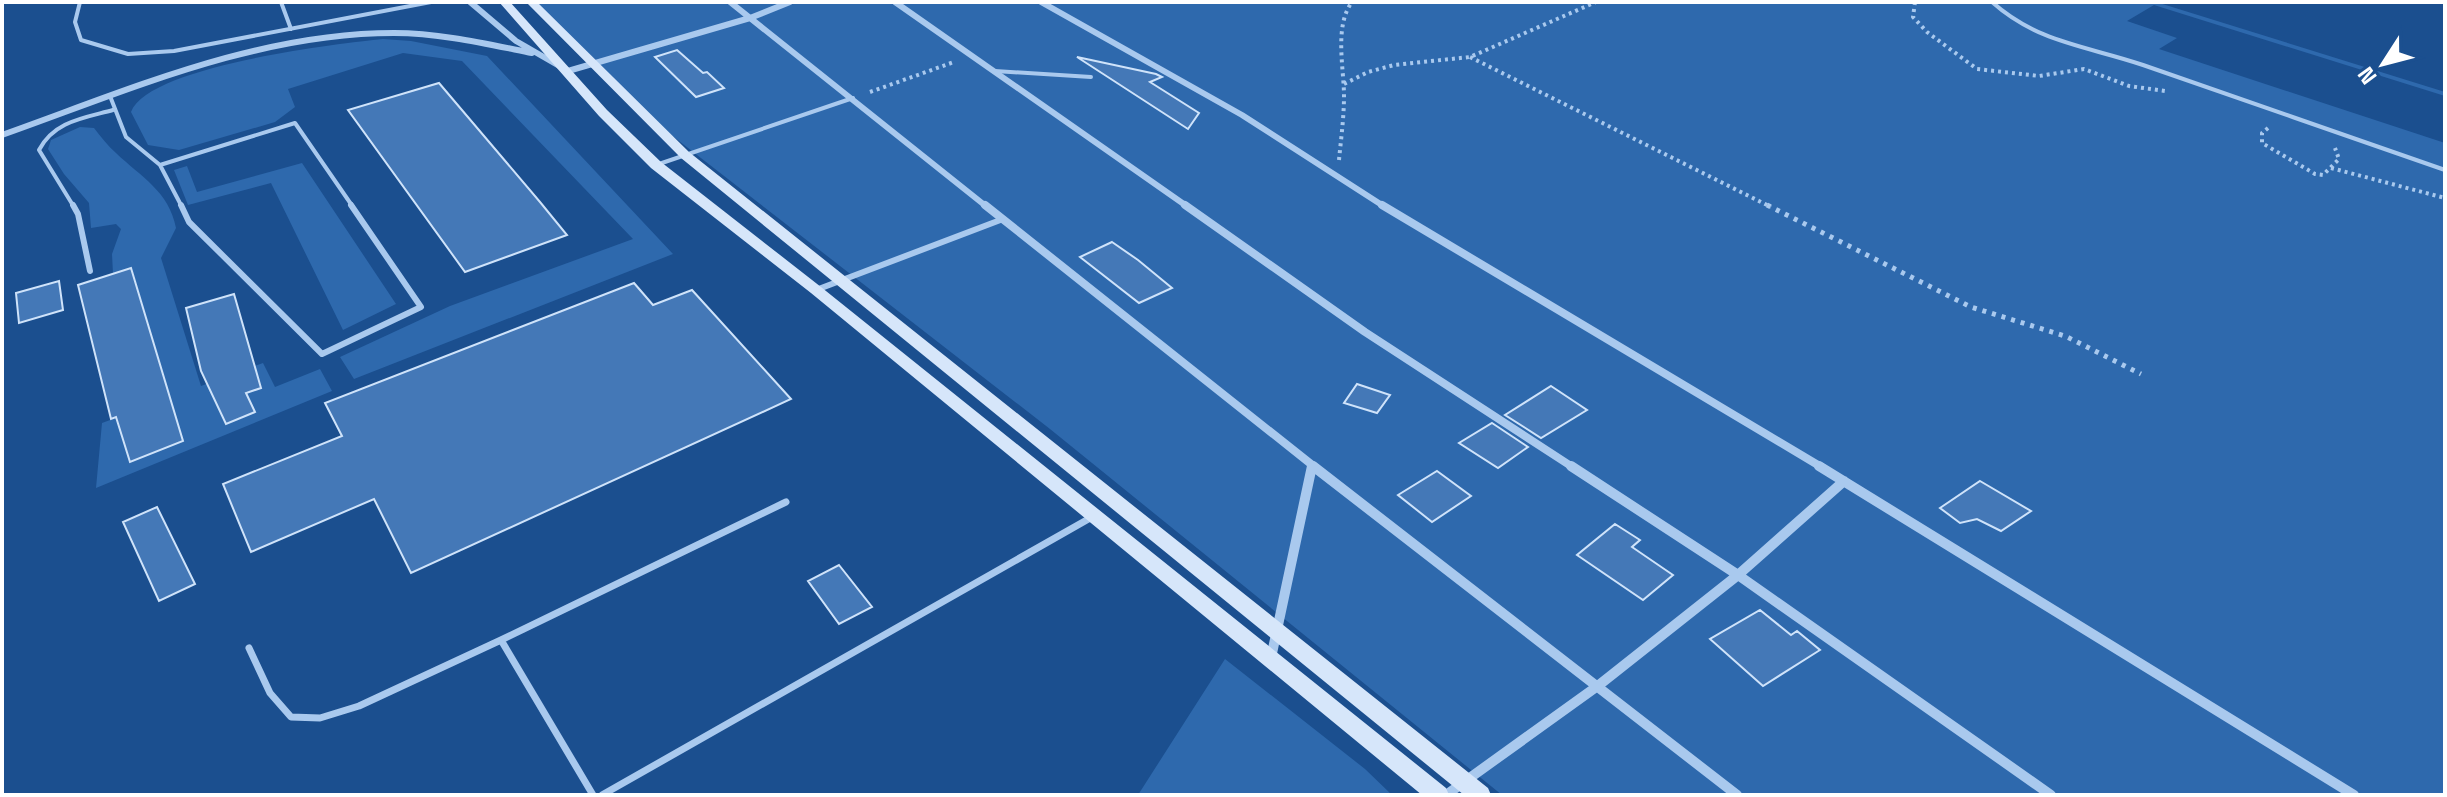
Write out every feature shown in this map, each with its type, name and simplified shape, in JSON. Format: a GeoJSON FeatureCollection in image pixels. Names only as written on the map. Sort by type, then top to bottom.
{"type":"FeatureCollection","features":[{"type":"Feature","properties":{"kind":"main road"},"geometry":{"type":"LineString","coordinates":[[504,2],[603,113],[656,165],[816,290],[1438,795]]}},
{"type":"Feature","properties":{"kind":"main road"},"geometry":{"type":"LineString","coordinates":[[531,2],[590,64],[685,155],[1480,795]]}},
{"type":"Feature","properties":{"kind":"street"},"geometry":{"type":"LineString","coordinates":[[470,2],[501,32],[532,53],[568,71],[750,18],[790,2]]}},
{"type":"Feature","properties":{"kind":"street"},"geometry":{"type":"LineString","coordinates":[[730,2],[1005,218],[1312,466],[1599,685],[1737,795]]}},
{"type":"Feature","properties":{"kind":"street"},"geometry":{"type":"LineString","coordinates":[[895,2],[1365,332],[1738,575],[2051,795]]}},
{"type":"Feature","properties":{"kind":"street"},"geometry":{"type":"LineString","coordinates":[[1041,2],[1242,115],[1437,241],[1844,481],[2354,795]]}},
{"type":"Feature","properties":{"kind":"street"},"geometry":{"type":"LineString","coordinates":[[2,135],[198,66],[324,39],[394,33],[459,39],[532,53]]}},
{"type":"Feature","properties":{"kind":"street"},"geometry":{"type":"LineString","coordinates":[[1271,658],[1312,466]]}},
{"type":"Feature","properties":{"kind":"street"},"geometry":{"type":"LineString","coordinates":[[1446,795],[1599,685],[1738,575],[1844,481]]}},
{"type":"Feature","properties":{"kind":"lane"},"geometry":{"type":"LineString","coordinates":[[80,2],[75,22],[81,40],[128,54],[174,51],[431,2]]}},
{"type":"Feature","properties":{"kind":"lane"},"geometry":{"type":"LineString","coordinates":[[281,2],[291,29]]}},
{"type":"Feature","properties":{"kind":"lane"},"geometry":{"type":"LineString","coordinates":[[1992,2],[2012,20],[2037,34],[2134,62],[2445,170]]}},
{"type":"Feature","properties":{"kind":"lane"},"geometry":{"type":"LineString","coordinates":[[994,71],[1091,77]]}},
{"type":"Feature","properties":{"kind":"lane"},"geometry":{"type":"LineString","coordinates":[[110,96],[117,126],[134,149],[160,165],[189,222],[322,354],[421,307],[295,123],[160,165]]}},
{"type":"Feature","properties":{"kind":"lane"},"geometry":{"type":"LineString","coordinates":[[656,165],[854,98]]}},
{"type":"Feature","properties":{"kind":"lane"},"geometry":{"type":"LineString","coordinates":[[90,271],[78,214],[39,150],[44,135],[59,126],[113,110]]}},
{"type":"Feature","properties":{"kind":"lane"},"geometry":{"type":"LineString","coordinates":[[816,290],[1005,218]]}},
{"type":"Feature","properties":{"kind":"lane"},"geometry":{"type":"LineString","coordinates":[[249,648],[270,693],[291,717],[320,718],[410,685],[786,502]]}},
{"type":"Feature","properties":{"kind":"lane"},"geometry":{"type":"LineString","coordinates":[[602,795],[1095,515]]}},
{"type":"Feature","properties":{"kind":"lane"},"geometry":{"type":"LineString","coordinates":[[501,640],[593,795]]}},
{"type":"Feature","properties":{"kind":"path"},"geometry":{"type":"LineString","coordinates":[[1343,180],[1338,157],[1344,84],[1343,27],[1346,10],[1352,2]]}},
{"type":"Feature","properties":{"kind":"path"},"geometry":{"type":"LineString","coordinates":[[1344,84],[1368,72],[1394,65],[1470,57],[1596,2]]}},
{"type":"Feature","properties":{"kind":"path"},"geometry":{"type":"LineString","coordinates":[[1915,2],[1913,17],[1977,69],[2039,76],[2084,69],[2129,86],[2172,92]]}},
{"type":"Feature","properties":{"kind":"path"},"geometry":{"type":"LineString","coordinates":[[854,98],[971,55]]}},
{"type":"Feature","properties":{"kind":"path"},"geometry":{"type":"LineString","coordinates":[[1470,57],[1971,307],[2065,336],[2141,374]]}},
{"type":"Feature","properties":{"kind":"path"},"geometry":{"type":"LineString","coordinates":[[2260,106],[2249,110],[2248,115],[2255,123],[2280,129]]}},
{"type":"Feature","properties":{"kind":"path"},"geometry":{"type":"LineString","coordinates":[[2268,128],[2261,138],[2271,149],[2315,174],[2323,175],[2339,159],[2338,151],[2332,144]]}},
{"type":"Feature","properties":{"kind":"path"},"geometry":{"type":"LineString","coordinates":[[2331,168],[2445,198]]}},
{"type":"Feature","properties":{"kind":"shaded area"},"geometry":{"type":"Polygon","coordinates":[[[531,2],[2156,2],[2445,92],[2445,96],[2154,5],[2127,21],[2177,38],[2159,49],[2445,143],[2445,795],[1502,795],[1050,429],[643,113],[531,2]]]}},
{"type":"Feature","properties":{"kind":"shaded area"},"geometry":{"type":"Polygon","coordinates":[[[383,39],[411,41],[487,56],[673,254],[354,379],[340,357],[450,306],[633,239],[462,61],[403,53],[288,89],[295,107],[275,122],[179,150],[148,145],[131,112],[145,96],[171,82],[206,70],[287,52],[383,39]]]}},
{"type":"Feature","properties":{"kind":"shaded area"},"geometry":{"type":"Polygon","coordinates":[[[80,127],[94,128],[161,194],[167,204],[176,228],[161,258],[201,386],[263,363],[275,387],[320,369],[332,391],[96,488],[102,423],[170,398],[132,269],[113,274],[112,254],[121,229],[116,224],[91,228],[89,203],[48,149],[51,140],[80,127]]]}},
{"type":"Feature","properties":{"kind":"shaded area"},"geometry":{"type":"Polygon","coordinates":[[[302,163],[396,304],[343,330],[271,183],[188,205],[174,170],[187,166],[197,192],[302,163]]]}},
{"type":"Feature","properties":{"kind":"shaded area"},"geometry":{"type":"Polygon","coordinates":[[[1225,659],[1365,769],[1392,795],[1138,795],[1225,659]]]}},
{"type":"Feature","properties":{"kind":"building"},"geometry":{"type":"Polygon","coordinates":[[[677,50],[724,88],[696,97],[655,57],[677,50]]]}},
{"type":"Feature","properties":{"kind":"building"},"geometry":{"type":"Polygon","coordinates":[[[1077,57],[1156,74],[1162,77],[1150,82],[1199,113],[1188,129],[1077,57]]]}},
{"type":"Feature","properties":{"kind":"building"},"geometry":{"type":"Polygon","coordinates":[[[439,83],[567,235],[465,272],[348,110],[439,83]]]}},
{"type":"Feature","properties":{"kind":"building"},"geometry":{"type":"Polygon","coordinates":[[[1112,242],[1172,288],[1139,303],[1080,257],[1112,242]]]}},
{"type":"Feature","properties":{"kind":"building"},"geometry":{"type":"Polygon","coordinates":[[[131,268],[183,441],[130,462],[116,417],[111,419],[78,285],[131,268]]]}},
{"type":"Feature","properties":{"kind":"building"},"geometry":{"type":"Polygon","coordinates":[[[59,281],[63,310],[19,323],[16,293],[59,281]]]}},
{"type":"Feature","properties":{"kind":"building"},"geometry":{"type":"Polygon","coordinates":[[[634,283],[653,305],[692,290],[791,399],[411,573],[374,499],[251,552],[223,484],[342,436],[325,403],[634,283]]]}},
{"type":"Feature","properties":{"kind":"building"},"geometry":{"type":"Polygon","coordinates":[[[234,294],[261,388],[246,393],[255,412],[226,424],[201,371],[186,308],[234,294]]]}},
{"type":"Feature","properties":{"kind":"building"},"geometry":{"type":"Polygon","coordinates":[[[1357,384],[1390,395],[1377,413],[1344,403],[1357,384]]]}},
{"type":"Feature","properties":{"kind":"building"},"geometry":{"type":"Polygon","coordinates":[[[1551,386],[1587,410],[1541,438],[1505,415],[1551,386]]]}},
{"type":"Feature","properties":{"kind":"building"},"geometry":{"type":"Polygon","coordinates":[[[1492,423],[1528,447],[1498,468],[1459,443],[1492,423]]]}},
{"type":"Feature","properties":{"kind":"building"},"geometry":{"type":"Polygon","coordinates":[[[1437,471],[1471,496],[1432,522],[1398,495],[1437,471]]]}},
{"type":"Feature","properties":{"kind":"building"},"geometry":{"type":"Polygon","coordinates":[[[1980,481],[2031,511],[2001,531],[1977,519],[1960,523],[1940,508],[1980,481]]]}},
{"type":"Feature","properties":{"kind":"building"},"geometry":{"type":"Polygon","coordinates":[[[157,507],[195,584],[159,601],[123,522],[157,507]]]}},
{"type":"Feature","properties":{"kind":"building"},"geometry":{"type":"Polygon","coordinates":[[[1615,524],[1640,540],[1632,547],[1673,575],[1643,600],[1577,555],[1615,524]]]}},
{"type":"Feature","properties":{"kind":"building"},"geometry":{"type":"Polygon","coordinates":[[[839,565],[872,607],[839,624],[808,581],[839,565]]]}},
{"type":"Feature","properties":{"kind":"building"},"geometry":{"type":"Polygon","coordinates":[[[1760,610],[1791,635],[1797,631],[1820,650],[1763,686],[1710,639],[1760,610]]]}}]}
